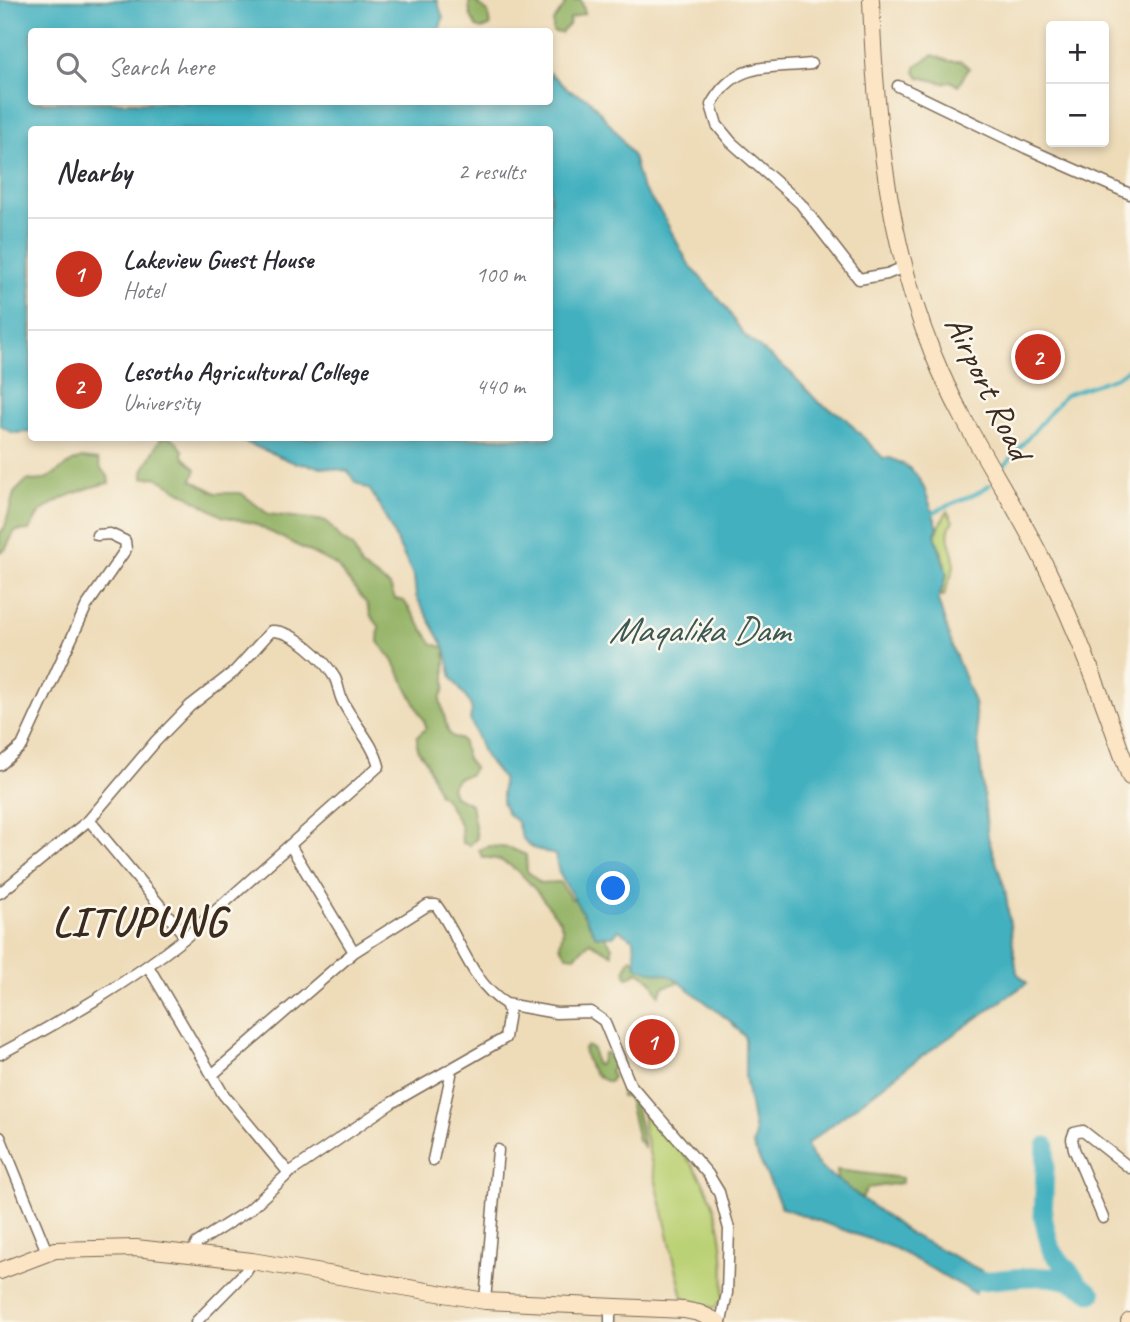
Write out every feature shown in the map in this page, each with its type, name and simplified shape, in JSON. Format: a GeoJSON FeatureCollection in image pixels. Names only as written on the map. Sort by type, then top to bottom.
{"type":"FeatureCollection","features":[{"type":"Feature","properties":{"kind":"main road","name":"Airport Road"},"geometry":{"type":"LineString","coordinates":[[870,0],[880,124],[904,267],[932,354],[978,448],[1045,564],[1084,654],[1130,777]]}},
{"type":"Feature","properties":{"kind":"main road"},"geometry":{"type":"LineString","coordinates":[[0,1271],[47,1252],[68,1248],[136,1248],[252,1261],[485,1301],[610,1315],[684,1310],[719,1322]]}},
{"type":"Feature","properties":{"kind":"street"},"geometry":{"type":"LineString","coordinates":[[811,64],[744,71],[727,80],[711,105],[717,125],[747,158],[800,203],[859,279],[887,274],[904,267]]}},
{"type":"Feature","properties":{"kind":"street"},"geometry":{"type":"LineString","coordinates":[[898,86],[1026,148],[1130,194]]}},
{"type":"Feature","properties":{"kind":"street"},"geometry":{"type":"LineString","coordinates":[[0,765],[22,746],[86,607],[126,549],[125,541],[110,534],[97,535]]}},
{"type":"Feature","properties":{"kind":"street"},"geometry":{"type":"LineString","coordinates":[[0,893],[89,820],[140,758],[190,706],[235,671],[258,648],[263,636],[278,631],[312,652],[333,675],[342,701],[371,747],[379,766],[186,937],[148,966],[72,1015],[0,1054]]}},
{"type":"Feature","properties":{"kind":"street"},"geometry":{"type":"LineString","coordinates":[[89,820],[186,937]]}},
{"type":"Feature","properties":{"kind":"street"},"geometry":{"type":"LineString","coordinates":[[290,845],[354,951]]}},
{"type":"Feature","properties":{"kind":"street"},"geometry":{"type":"LineString","coordinates":[[192,1253],[197,1243],[249,1210],[289,1173],[393,1101],[505,1038],[509,1012],[506,1004],[482,983],[436,905],[428,905],[354,951],[212,1075]]}},
{"type":"Feature","properties":{"kind":"street"},"geometry":{"type":"LineString","coordinates":[[148,966],[223,1094],[289,1173]]}},
{"type":"Feature","properties":{"kind":"street"},"geometry":{"type":"LineString","coordinates":[[506,1004],[542,1012],[591,1012],[604,1021],[630,1084],[708,1174],[719,1192],[729,1229],[727,1293],[719,1322]]}},
{"type":"Feature","properties":{"kind":"street"},"geometry":{"type":"LineString","coordinates":[[433,1160],[450,1075],[448,1070]]}},
{"type":"Feature","properties":{"kind":"street"},"geometry":{"type":"LineString","coordinates":[[1103,1218],[1074,1149],[1074,1133],[1083,1131],[1130,1168]]}},
{"type":"Feature","properties":{"kind":"street"},"geometry":{"type":"LineString","coordinates":[[0,1137],[47,1252]]}},
{"type":"Feature","properties":{"kind":"street"},"geometry":{"type":"LineString","coordinates":[[485,1301],[498,1150]]}},
{"type":"Feature","properties":{"kind":"street"},"geometry":{"type":"LineString","coordinates":[[196,1322],[246,1271],[252,1261]]}},
{"type":"Feature","properties":{"kind":"green space"},"geometry":{"type":"Polygon","coordinates":[[[563,0],[581,0],[585,13],[570,19],[569,25],[561,33],[553,32],[553,22],[565,5],[563,0]]]}},
{"type":"Feature","properties":{"kind":"green space"},"geometry":{"type":"Polygon","coordinates":[[[469,1],[474,1],[488,12],[490,26],[476,27],[470,14],[469,1]]]}},
{"type":"Feature","properties":{"kind":"green space"},"geometry":{"type":"Polygon","coordinates":[[[933,55],[949,61],[961,61],[969,68],[958,86],[951,81],[944,83],[919,77],[915,72],[917,65],[933,55]]]}},
{"type":"Feature","properties":{"kind":"green space"},"geometry":{"type":"Polygon","coordinates":[[[159,441],[176,441],[183,450],[183,456],[196,469],[192,480],[216,493],[241,493],[268,514],[326,521],[340,538],[353,547],[361,566],[390,586],[395,599],[404,601],[433,644],[445,648],[445,688],[440,699],[448,731],[451,736],[462,740],[467,759],[474,768],[469,775],[458,778],[451,787],[454,796],[471,804],[477,838],[470,845],[462,843],[461,826],[444,797],[439,794],[426,761],[417,749],[417,737],[426,728],[425,723],[393,660],[378,642],[379,626],[371,616],[367,604],[336,565],[253,523],[222,516],[156,477],[143,478],[143,471],[159,441]]]}},
{"type":"Feature","properties":{"kind":"green space"},"geometry":{"type":"Polygon","coordinates":[[[82,458],[98,460],[101,469],[108,476],[109,483],[81,491],[51,505],[38,515],[29,530],[15,531],[5,550],[0,552],[0,533],[5,527],[14,493],[27,480],[43,480],[82,458]]]}},
{"type":"Feature","properties":{"kind":"green space"},"geometry":{"type":"Polygon","coordinates":[[[947,511],[953,521],[948,537],[954,564],[944,596],[941,596],[944,561],[934,538],[947,511]]]}},
{"type":"Feature","properties":{"kind":"green space"},"geometry":{"type":"Polygon","coordinates":[[[489,846],[510,848],[526,855],[527,871],[540,883],[560,882],[571,899],[580,899],[612,947],[612,954],[590,942],[575,956],[567,955],[560,945],[563,930],[560,921],[516,870],[495,859],[483,858],[479,850],[489,846]]]}},
{"type":"Feature","properties":{"kind":"green space"},"geometry":{"type":"Polygon","coordinates":[[[631,958],[647,968],[670,965],[680,982],[663,987],[659,995],[651,980],[638,972],[627,978],[625,969],[631,958]]]}},
{"type":"Feature","properties":{"kind":"green space"},"geometry":{"type":"Polygon","coordinates":[[[587,1046],[593,1049],[596,1065],[600,1065],[604,1053],[607,1052],[615,1065],[610,1071],[613,1077],[609,1082],[598,1077],[591,1069],[584,1049],[587,1046]]]}},
{"type":"Feature","properties":{"kind":"green space"},"geometry":{"type":"Polygon","coordinates":[[[625,1085],[633,1092],[644,1147],[638,1140],[627,1097],[621,1097],[621,1090],[625,1085]]]}},
{"type":"Feature","properties":{"kind":"green space"},"geometry":{"type":"Polygon","coordinates":[[[643,1114],[684,1155],[710,1196],[722,1243],[724,1270],[723,1300],[714,1308],[683,1298],[643,1126],[643,1114]]]}},
{"type":"Feature","properties":{"kind":"green space"},"geometry":{"type":"Polygon","coordinates":[[[837,1170],[902,1178],[902,1183],[868,1188],[862,1198],[837,1180],[837,1170]]]}},
{"type":"Feature","properties":{"kind":"water","name":"Maqalika Dam"},"geometry":{"type":"Polygon","coordinates":[[[0,0],[437,0],[443,18],[440,28],[28,28],[28,105],[553,105],[553,76],[570,91],[589,99],[619,135],[633,157],[641,186],[662,214],[688,263],[725,306],[744,335],[791,373],[819,403],[843,416],[883,458],[890,458],[908,467],[925,490],[938,527],[935,534],[947,574],[938,600],[953,649],[974,702],[988,837],[1005,889],[1017,973],[1027,983],[911,1064],[807,1144],[811,1156],[821,1168],[910,1234],[984,1272],[975,1293],[894,1248],[782,1208],[753,1146],[755,1133],[745,1076],[745,1037],[730,1021],[674,978],[636,966],[634,940],[619,930],[613,936],[596,936],[559,873],[555,855],[533,848],[522,838],[517,822],[507,813],[502,802],[502,778],[484,755],[470,719],[472,710],[469,702],[452,678],[445,648],[416,596],[414,577],[370,490],[355,482],[348,471],[295,463],[242,441],[553,441],[553,126],[28,126],[28,432],[13,433],[0,425],[0,0]]]}},
{"type":"Feature","properties":{"kind":"waterway"},"geometry":{"type":"LineString","coordinates":[[1004,466],[1065,395],[1117,377],[1130,368]]}},
{"type":"Feature","properties":{"kind":"waterway"},"geometry":{"type":"LineString","coordinates":[[933,513],[990,485]]}},
{"type":"Feature","properties":{"kind":"waterway"},"geometry":{"type":"LineString","coordinates":[[1046,1146],[1043,1217],[1051,1250],[1078,1282]]}},
{"type":"Feature","properties":{"kind":"waterway"},"geometry":{"type":"LineString","coordinates":[[980,1281],[1053,1277],[1067,1280],[1092,1294]]}},
{"type":"Feature","properties":{"kind":"place","name":"Lesotho Agricultural College"},"geometry":{"type":"Point","coordinates":[1038,357]}},
{"type":"Feature","properties":{"kind":"place","name":"Lakeview Guest House"},"geometry":{"type":"Point","coordinates":[652,1042]}},
{"type":"Feature","properties":{"kind":"district","name":"LITUPUNG"},"geometry":{"type":"Point","coordinates":[140,920]}}]}
